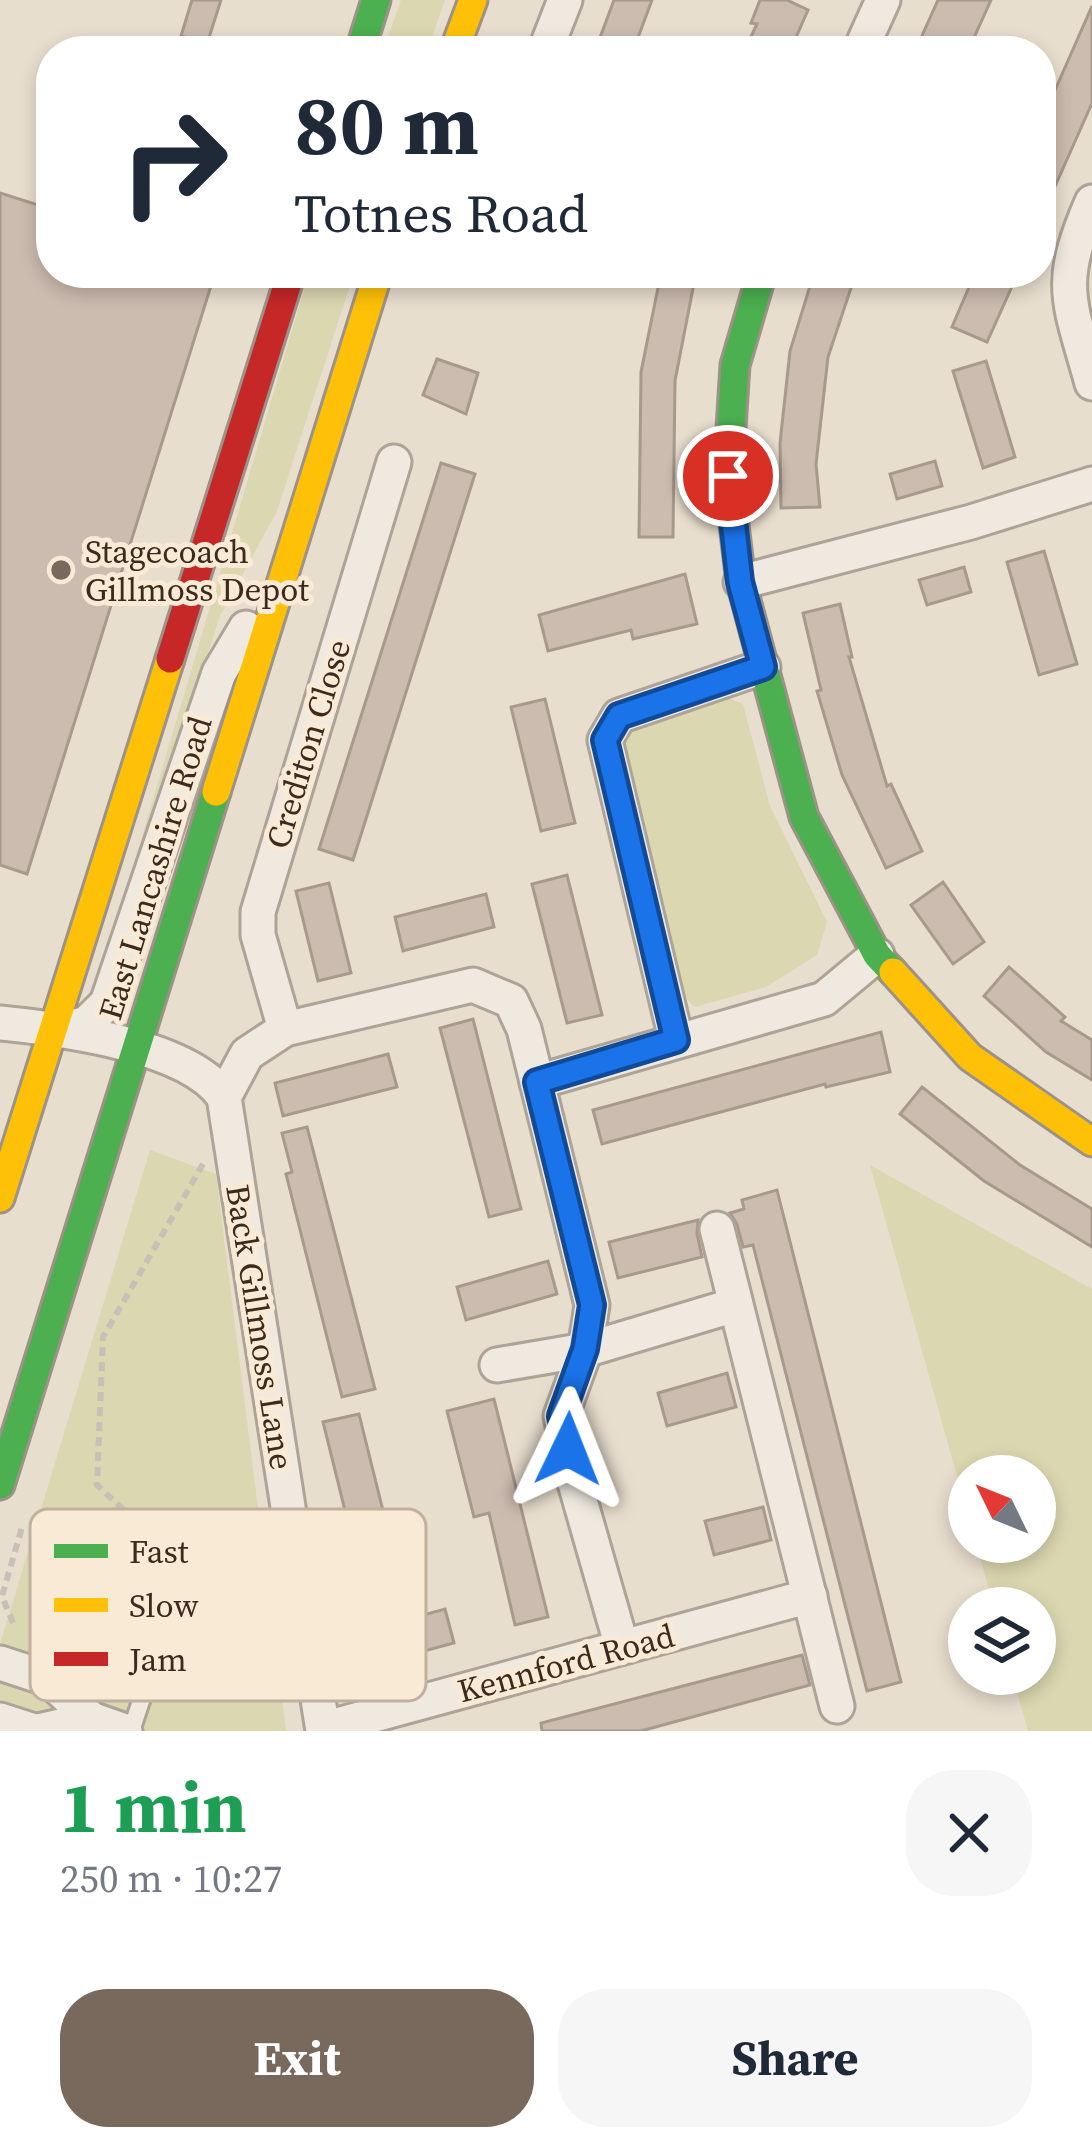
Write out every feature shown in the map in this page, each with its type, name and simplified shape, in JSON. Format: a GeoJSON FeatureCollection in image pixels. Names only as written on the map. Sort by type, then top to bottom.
{"type":"FeatureCollection","features":[{"type":"Feature","properties":{"kind":"main road"},"geometry":{"type":"LineString","coordinates":[[365,36],[376,0]]}},
{"type":"Feature","properties":{"kind":"main road"},"geometry":{"type":"LineString","coordinates":[[460,36],[473,0]]}},
{"type":"Feature","properties":{"kind":"main road","name":"East Lancashire Road"},"geometry":{"type":"LineString","coordinates":[[0,1198],[285,288]]}},
{"type":"Feature","properties":{"kind":"main road","name":"East Lancashire Road"},"geometry":{"type":"LineString","coordinates":[[0,1485],[374,288]]}},
{"type":"Feature","properties":{"kind":"main road"},"geometry":{"type":"LineString","coordinates":[[758,288],[735,365],[728,476],[740,582],[804,817],[878,956],[970,1057],[1092,1142]]}},
{"type":"Feature","properties":{"kind":"street"},"geometry":{"type":"LineString","coordinates":[[551,36],[565,0]]}},
{"type":"Feature","properties":{"kind":"street"},"geometry":{"type":"LineString","coordinates":[[867,36],[883,0]]}},
{"type":"Feature","properties":{"kind":"street"},"geometry":{"type":"LineString","coordinates":[[1092,202],[1072,248],[1066,290],[1092,383]]}},
{"type":"Feature","properties":{"kind":"street","name":"Crediton Close"},"geometry":{"type":"LineString","coordinates":[[285,1028],[258,935],[257,912],[394,462]]}},
{"type":"Feature","properties":{"kind":"street"},"geometry":{"type":"LineString","coordinates":[[740,582],[971,522],[1092,484]]}},
{"type":"Feature","properties":{"kind":"street"},"geometry":{"type":"LineString","coordinates":[[53,1032],[87,1024],[107,1003],[219,673],[292,550]]}},
{"type":"Feature","properties":{"kind":"street"},"geometry":{"type":"LineString","coordinates":[[676,1040],[605,740],[619,716],[763,667]]}},
{"type":"Feature","properties":{"kind":"street"},"geometry":{"type":"LineString","coordinates":[[537,1082],[824,999],[878,956]]}},
{"type":"Feature","properties":{"kind":"street"},"geometry":{"type":"LineString","coordinates":[[226,1109],[247,1054],[285,1028],[473,986],[511,1000],[537,1082],[592,1305],[585,1349],[561,1416],[622,1647]]}},
{"type":"Feature","properties":{"kind":"street"},"geometry":{"type":"LineString","coordinates":[[0,1023],[136,1048],[187,1065],[208,1078],[226,1109]]}},
{"type":"Feature","properties":{"kind":"street","name":"Back Gillmoss Lane"},"geometry":{"type":"LineString","coordinates":[[226,1109],[288,1509]]}},
{"type":"Feature","properties":{"kind":"street"},"geometry":{"type":"LineString","coordinates":[[717,1229],[837,1706]]}},
{"type":"Feature","properties":{"kind":"street"},"geometry":{"type":"LineString","coordinates":[[497,1366],[585,1349],[735,1305]]}},
{"type":"Feature","properties":{"kind":"street","name":"Kennford Road"},"geometry":{"type":"LineString","coordinates":[[323,1730],[810,1596]]}},
{"type":"Feature","properties":{"kind":"street"},"geometry":{"type":"LineString","coordinates":[[0,1663],[30,1673]]}},
{"type":"Feature","properties":{"kind":"street"},"geometry":{"type":"LineString","coordinates":[[72,1701],[91,1719],[128,1731]]}},
{"type":"Feature","properties":{"kind":"street"},"geometry":{"type":"LineString","coordinates":[[0,1720],[36,1731],[91,1719]]}},
{"type":"Feature","properties":{"kind":"lane"},"geometry":{"type":"LineString","coordinates":[[128,1731],[139,1701]]}},
{"type":"Feature","properties":{"kind":"path"},"geometry":{"type":"LineString","coordinates":[[123,1509],[97,1485],[103,1337],[226,1109]]}},
{"type":"Feature","properties":{"kind":"path"},"geometry":{"type":"LineString","coordinates":[[298,1701],[323,1730]]}},
{"type":"Feature","properties":{"kind":"shaded area"},"geometry":{"type":"Polygon","coordinates":[[[401,0],[445,0],[432,36],[388,36],[401,0]]]}},
{"type":"Feature","properties":{"kind":"shaded area"},"geometry":{"type":"Polygon","coordinates":[[[305,288],[349,288],[277,511],[220,616],[96,992],[305,288]]]}},
{"type":"Feature","properties":{"kind":"shaded area"},"geometry":{"type":"Polygon","coordinates":[[[722,696],[743,704],[770,806],[827,922],[817,955],[766,987],[695,1007],[684,997],[622,750],[640,719],[722,696]]]}},
{"type":"Feature","properties":{"kind":"shaded area"},"geometry":{"type":"Polygon","coordinates":[[[150,1150],[216,1174],[258,1509],[41,1509],[150,1150]]]}},
{"type":"Feature","properties":{"kind":"shaded area"},"geometry":{"type":"Polygon","coordinates":[[[870,1165],[1092,1289],[1092,1731],[1028,1731],[1018,1695],[1056,1695],[1056,1587],[988,1587],[982,1563],[1056,1563],[1056,1455],[951,1455],[870,1165]]]}},
{"type":"Feature","properties":{"kind":"shaded area"},"geometry":{"type":"Polygon","coordinates":[[[30,1545],[30,1701],[282,1701],[286,1731],[0,1731],[0,1644],[30,1545]]]}},
{"type":"Feature","properties":{"kind":"building"},"geometry":{"type":"Polygon","coordinates":[[[192,0],[221,0],[210,36],[181,36],[192,0]]]}},
{"type":"Feature","properties":{"kind":"building"},"geometry":{"type":"Polygon","coordinates":[[[614,0],[652,0],[639,36],[601,36],[614,0]]]}},
{"type":"Feature","properties":{"kind":"building"},"geometry":{"type":"Polygon","coordinates":[[[760,0],[787,0],[808,10],[797,36],[751,36],[757,24],[751,23],[760,0]]]}},
{"type":"Feature","properties":{"kind":"building"},"geometry":{"type":"Polygon","coordinates":[[[938,0],[991,0],[975,36],[922,36],[938,0]]]}},
{"type":"Feature","properties":{"kind":"building"},"geometry":{"type":"Polygon","coordinates":[[[1092,6],[1092,103],[1056,184],[1056,88],[1092,6]]]}},
{"type":"Feature","properties":{"kind":"building","name":"Stagecoach Gillmoss Depot"},"geometry":{"type":"Polygon","coordinates":[[[0,193],[36,204],[36,288],[210,288],[27,874],[0,865],[0,193]]]}},
{"type":"Feature","properties":{"kind":"building"},"geometry":{"type":"Polygon","coordinates":[[[658,288],[693,288],[675,381],[673,537],[639,537],[641,372],[658,288]]]}},
{"type":"Feature","properties":{"kind":"building"},"geometry":{"type":"Polygon","coordinates":[[[809,288],[851,288],[828,357],[816,464],[820,507],[781,508],[780,443],[790,351],[809,288]]]}},
{"type":"Feature","properties":{"kind":"building"},"geometry":{"type":"Polygon","coordinates":[[[969,288],[1011,288],[987,342],[952,327],[969,288]]]}},
{"type":"Feature","properties":{"kind":"building"},"geometry":{"type":"Polygon","coordinates":[[[437,359],[478,373],[466,414],[423,395],[437,359]]]}},
{"type":"Feature","properties":{"kind":"building"},"geometry":{"type":"Polygon","coordinates":[[[986,361],[1015,457],[983,468],[953,371],[986,361]]]}},
{"type":"Feature","properties":{"kind":"building"},"geometry":{"type":"Polygon","coordinates":[[[935,461],[942,486],[897,499],[890,474],[935,461]]]}},
{"type":"Feature","properties":{"kind":"building"},"geometry":{"type":"Polygon","coordinates":[[[441,463],[475,474],[353,860],[319,849],[441,463]]]}},
{"type":"Feature","properties":{"kind":"building"},"geometry":{"type":"Polygon","coordinates":[[[1044,551],[1077,664],[1039,675],[1007,562],[1044,551]]]}},
{"type":"Feature","properties":{"kind":"building"},"geometry":{"type":"Polygon","coordinates":[[[964,567],[971,592],[927,605],[919,580],[964,567]]]}},
{"type":"Feature","properties":{"kind":"building"},"geometry":{"type":"Polygon","coordinates":[[[685,574],[697,624],[633,639],[631,630],[548,651],[539,615],[685,574]]]}},
{"type":"Feature","properties":{"kind":"building"},"geometry":{"type":"Polygon","coordinates":[[[840,604],[849,657],[887,786],[891,784],[922,851],[886,868],[842,775],[817,691],[821,690],[803,613],[840,604]]]}},
{"type":"Feature","properties":{"kind":"building"},"geometry":{"type":"Polygon","coordinates":[[[545,699],[575,823],[541,831],[511,707],[545,699]]]}},
{"type":"Feature","properties":{"kind":"building"},"geometry":{"type":"Polygon","coordinates":[[[567,875],[602,1015],[567,1023],[532,884],[567,875]]]}},
{"type":"Feature","properties":{"kind":"building"},"geometry":{"type":"Polygon","coordinates":[[[943,882],[984,942],[953,964],[911,905],[943,882]]]}},
{"type":"Feature","properties":{"kind":"building"},"geometry":{"type":"Polygon","coordinates":[[[329,883],[351,973],[318,981],[296,891],[329,883]]]}},
{"type":"Feature","properties":{"kind":"building"},"geometry":{"type":"Polygon","coordinates":[[[486,894],[494,927],[403,951],[395,917],[486,894]]]}},
{"type":"Feature","properties":{"kind":"building"},"geometry":{"type":"Polygon","coordinates":[[[1009,967],[1065,1017],[1061,1021],[1092,1040],[1092,1080],[1046,1052],[984,996],[1009,967]]]}},
{"type":"Feature","properties":{"kind":"building"},"geometry":{"type":"Polygon","coordinates":[[[473,1019],[521,1209],[489,1217],[440,1028],[473,1019]]]}},
{"type":"Feature","properties":{"kind":"building"},"geometry":{"type":"Polygon","coordinates":[[[881,1032],[890,1072],[825,1084],[602,1144],[593,1110],[881,1032]]]}},
{"type":"Feature","properties":{"kind":"building"},"geometry":{"type":"Polygon","coordinates":[[[388,1054],[397,1087],[283,1116],[275,1083],[388,1054]]]}},
{"type":"Feature","properties":{"kind":"building"},"geometry":{"type":"Polygon","coordinates":[[[922,1087],[1020,1165],[1092,1209],[1092,1247],[984,1181],[900,1114],[922,1087]]]}},
{"type":"Feature","properties":{"kind":"building"},"geometry":{"type":"Polygon","coordinates":[[[307,1127],[375,1389],[342,1397],[286,1174],[292,1172],[282,1133],[307,1127]]]}},
{"type":"Feature","properties":{"kind":"building"},"geometry":{"type":"Polygon","coordinates":[[[777,1190],[901,1682],[867,1691],[753,1245],[743,1247],[730,1213],[744,1209],[742,1200],[777,1190]]]}},
{"type":"Feature","properties":{"kind":"building"},"geometry":{"type":"Polygon","coordinates":[[[698,1220],[702,1257],[618,1278],[609,1242],[698,1220]]]}},
{"type":"Feature","properties":{"kind":"building"},"geometry":{"type":"Polygon","coordinates":[[[548,1261],[557,1294],[466,1320],[457,1287],[548,1261]]]}},
{"type":"Feature","properties":{"kind":"building"},"geometry":{"type":"Polygon","coordinates":[[[727,1373],[736,1407],[667,1426],[658,1393],[727,1373]]]}},
{"type":"Feature","properties":{"kind":"building"},"geometry":{"type":"Polygon","coordinates":[[[494,1399],[548,1617],[515,1625],[489,1513],[474,1517],[447,1411],[494,1399]]]}},
{"type":"Feature","properties":{"kind":"building"},"geometry":{"type":"Polygon","coordinates":[[[359,1414],[383,1509],[345,1509],[323,1422],[359,1414]]]}},
{"type":"Feature","properties":{"kind":"building"},"geometry":{"type":"Polygon","coordinates":[[[763,1507],[771,1540],[714,1555],[705,1521],[763,1507]]]}},
{"type":"Feature","properties":{"kind":"building"},"geometry":{"type":"Polygon","coordinates":[[[445,1609],[454,1643],[426,1651],[426,1614],[445,1609]]]}},
{"type":"Feature","properties":{"kind":"building"},"geometry":{"type":"Polygon","coordinates":[[[802,1655],[810,1685],[641,1731],[542,1731],[541,1723],[802,1655]]]}},
{"type":"Feature","properties":{"kind":"traffic: fast"},"geometry":{"type":"LineString","coordinates":[[365,36],[376,0]]}},
{"type":"Feature","properties":{"kind":"traffic: fast"},"geometry":{"type":"LineString","coordinates":[[758,288],[735,365],[728,476],[741,582],[804,817],[877,955],[893,972]]}},
{"type":"Feature","properties":{"kind":"traffic: fast"},"geometry":{"type":"LineString","coordinates":[[0,1485],[216,792]]}},
{"type":"Feature","properties":{"kind":"traffic: slow"},"geometry":{"type":"LineString","coordinates":[[460,36],[473,0]]}},
{"type":"Feature","properties":{"kind":"traffic: slow"},"geometry":{"type":"LineString","coordinates":[[216,792],[373,288]]}},
{"type":"Feature","properties":{"kind":"traffic: slow"},"geometry":{"type":"LineString","coordinates":[[0,1198],[170,659]]}},
{"type":"Feature","properties":{"kind":"traffic: slow"},"geometry":{"type":"LineString","coordinates":[[893,972],[970,1057],[1092,1142]]}},
{"type":"Feature","properties":{"kind":"traffic: jam"},"geometry":{"type":"LineString","coordinates":[[170,659],[286,288]]}},
{"type":"Feature","properties":{"kind":"place","name":"Stagecoach Gillmoss Depot"},"geometry":{"type":"Point","coordinates":[61,570]}},
{"type":"Feature","properties":{"kind":"route"},"geometry":{"type":"LineString","coordinates":[[568,1449],[561,1416],[585,1349],[592,1305],[537,1082],[676,1040],[605,740],[619,716],[763,667],[740,582],[728,476]]}}]}
